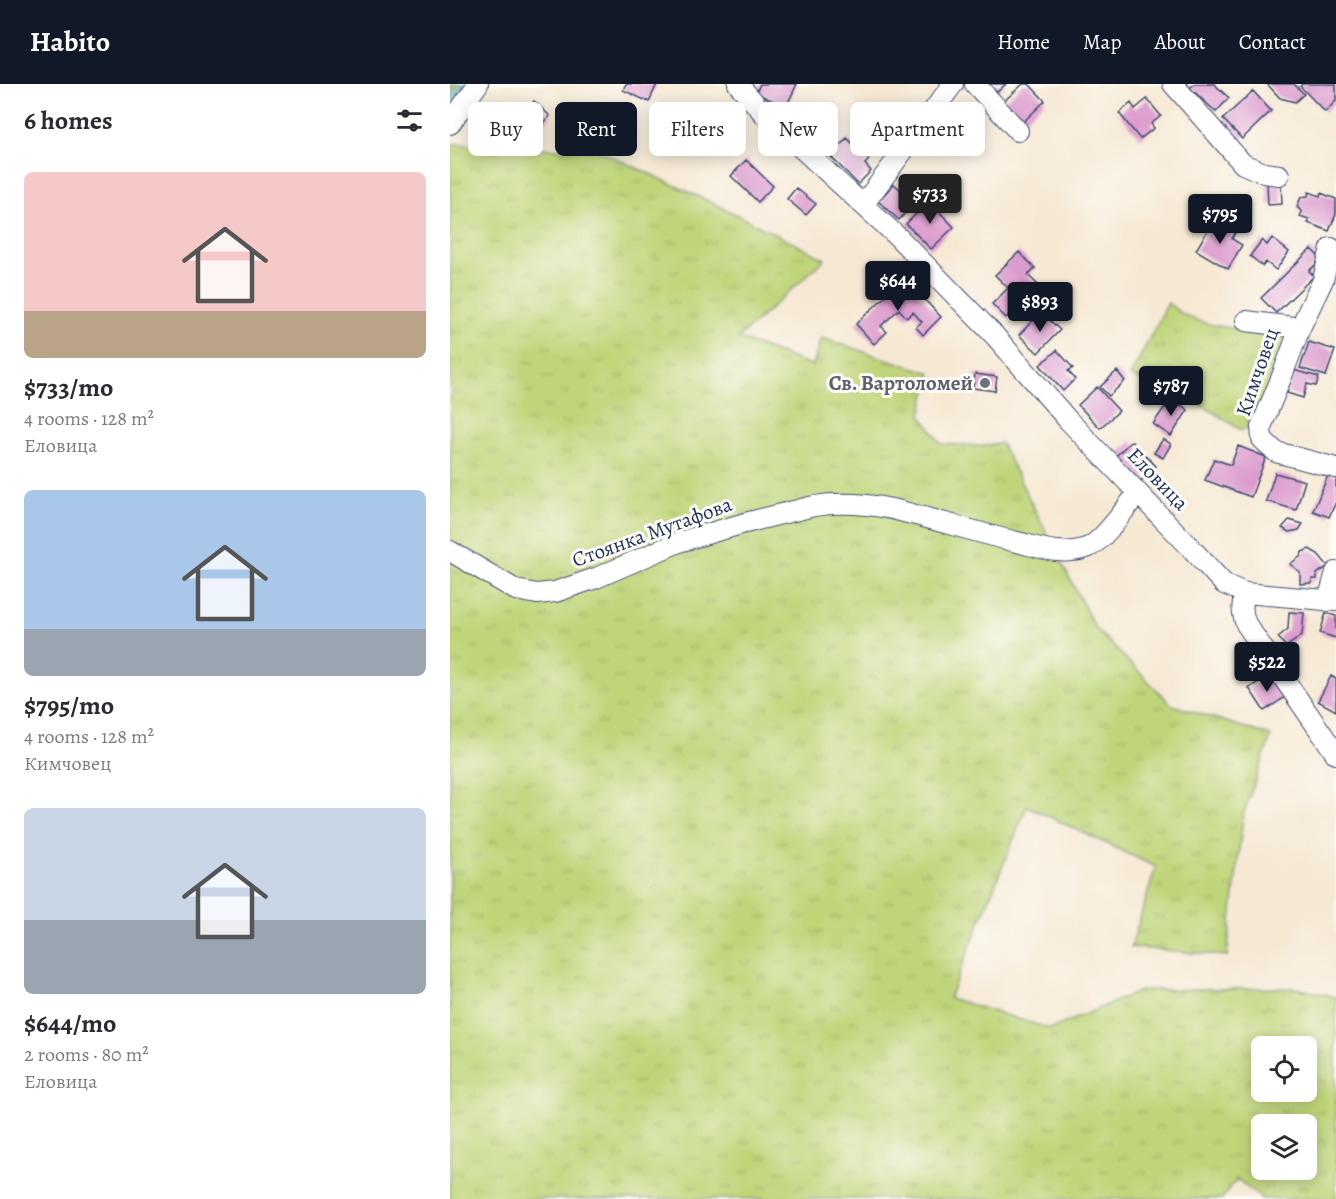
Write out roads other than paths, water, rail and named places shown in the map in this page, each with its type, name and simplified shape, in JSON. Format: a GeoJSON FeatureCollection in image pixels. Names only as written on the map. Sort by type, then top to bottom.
{"type":"FeatureCollection","features":[{"type":"Feature","properties":{"kind":"street"},"geometry":{"type":"LineString","coordinates":[[450,124],[478,84]]}},
{"type":"Feature","properties":{"kind":"street","name":"Еловица"},"geometry":{"type":"LineString","coordinates":[[738,84],[764,114],[898,237],[995,336],[1068,420],[1224,584],[1245,594]]}},
{"type":"Feature","properties":{"kind":"street"},"geometry":{"type":"LineString","coordinates":[[863,205],[953,84]]}},
{"type":"Feature","properties":{"kind":"street"},"geometry":{"type":"LineString","coordinates":[[975,84],[1018,131]]}},
{"type":"Feature","properties":{"kind":"street"},"geometry":{"type":"LineString","coordinates":[[1173,84],[1243,164],[1264,173],[1279,175]]}},
{"type":"Feature","properties":{"kind":"street"},"geometry":{"type":"LineString","coordinates":[[1300,328],[1323,280],[1330,248]]}},
{"type":"Feature","properties":{"kind":"street","name":"Кимчовец"},"geometry":{"type":"LineString","coordinates":[[1246,321],[1300,328],[1261,427],[1262,439],[1276,452],[1336,468]]}},
{"type":"Feature","properties":{"kind":"street","name":"Стоянка Мутафова"},"geometry":{"type":"LineString","coordinates":[[450,551],[516,590],[537,594],[555,592],[596,578],[679,542],[715,531],[814,506],[856,504],[890,509],[1056,551],[1071,551],[1091,546],[1103,536],[1138,493]]}},
{"type":"Feature","properties":{"kind":"street"},"geometry":{"type":"LineString","coordinates":[[1336,572],[1332,601],[1245,594],[1242,613],[1246,624],[1336,754]]}},
{"type":"Feature","properties":{"kind":"waterway"},"geometry":{"type":"LineString","coordinates":[[450,100],[465,84]]}},
{"type":"Feature","properties":{"kind":"place","name":"Св. Вартоломей"},"geometry":{"type":"Point","coordinates":[985,383]}}]}
